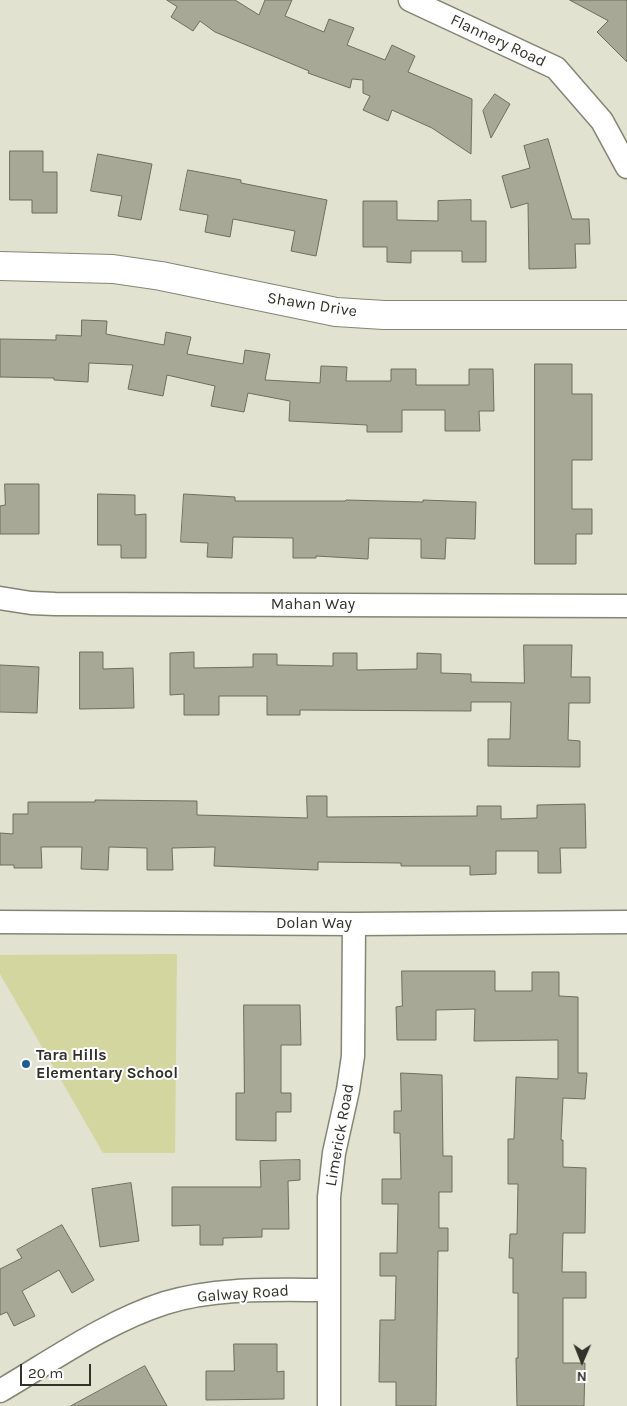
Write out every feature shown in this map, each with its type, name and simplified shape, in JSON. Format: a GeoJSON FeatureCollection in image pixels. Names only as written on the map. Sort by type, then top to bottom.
{"type":"FeatureCollection","features":[{"type":"Feature","properties":{"kind":"street","name":"Flannery Road"},"geometry":{"type":"LineString","coordinates":[[410,0],[556,68],[602,120],[627,167]]}},
{"type":"Feature","properties":{"kind":"street","name":"Shawn Drive"},"geometry":{"type":"LineString","coordinates":[[0,266],[113,269],[161,276],[336,312],[384,315],[627,315]]}},
{"type":"Feature","properties":{"kind":"street","name":"Mahan Way"},"geometry":{"type":"LineString","coordinates":[[0,598],[31,603],[64,604],[627,606]]}},
{"type":"Feature","properties":{"kind":"street","name":"Dolan Way"},"geometry":{"type":"LineString","coordinates":[[0,922],[354,924],[627,922]]}},
{"type":"Feature","properties":{"kind":"street","name":"Limerick Road"},"geometry":{"type":"LineString","coordinates":[[329,1406],[331,1176],[353,1056],[354,924]]}},
{"type":"Feature","properties":{"kind":"street","name":"Galway Road"},"geometry":{"type":"LineString","coordinates":[[0,1391],[106,1329],[135,1314],[166,1303],[201,1295],[237,1292],[329,1290]]}},
{"type":"Feature","properties":{"kind":"green space"},"geometry":{"type":"Polygon","coordinates":[[[177,954],[175,1153],[103,1153],[0,974],[0,955],[177,954]]]}},
{"type":"Feature","properties":{"kind":"building"},"geometry":{"type":"Polygon","coordinates":[[[167,0],[235,0],[259,15],[265,0],[292,0],[285,16],[324,32],[329,19],[354,28],[347,45],[385,60],[392,45],[415,56],[408,72],[472,99],[471,154],[432,128],[392,110],[388,121],[363,110],[370,96],[363,93],[363,80],[352,79],[350,88],[308,73],[309,71],[215,32],[200,21],[193,31],[171,17],[177,7],[167,0]]]}},
{"type":"Feature","properties":{"kind":"building"},"geometry":{"type":"Polygon","coordinates":[[[570,0],[627,0],[627,62],[597,32],[608,21],[570,0]]]}},
{"type":"Feature","properties":{"kind":"building"},"geometry":{"type":"Polygon","coordinates":[[[495,94],[510,104],[491,138],[483,111],[495,94]]]}},
{"type":"Feature","properties":{"kind":"building"},"geometry":{"type":"Polygon","coordinates":[[[548,139],[572,219],[589,219],[590,244],[575,244],[576,268],[529,269],[528,203],[511,208],[502,176],[530,168],[524,146],[548,139]]]}},
{"type":"Feature","properties":{"kind":"building"},"geometry":{"type":"Polygon","coordinates":[[[10,151],[43,151],[43,172],[57,172],[57,213],[32,213],[32,200],[10,200],[10,151]]]}},
{"type":"Feature","properties":{"kind":"building"},"geometry":{"type":"Polygon","coordinates":[[[98,154],[152,164],[141,220],[118,216],[122,196],[91,191],[98,154]]]}},
{"type":"Feature","properties":{"kind":"building"},"geometry":{"type":"Polygon","coordinates":[[[188,170],[241,180],[241,183],[327,200],[316,256],[291,251],[295,231],[233,219],[230,237],[205,232],[208,215],[180,210],[188,170]]]}},
{"type":"Feature","properties":{"kind":"building"},"geometry":{"type":"Polygon","coordinates":[[[471,200],[471,221],[486,221],[486,262],[462,262],[462,251],[411,251],[411,263],[387,262],[387,247],[363,247],[363,201],[397,201],[397,220],[438,221],[438,201],[471,200]]]}},
{"type":"Feature","properties":{"kind":"building"},"geometry":{"type":"Polygon","coordinates":[[[82,320],[107,321],[106,334],[164,345],[166,332],[191,337],[187,354],[243,364],[245,350],[270,354],[265,380],[320,383],[321,366],[347,367],[346,381],[391,381],[391,369],[416,369],[416,385],[469,385],[469,369],[493,369],[494,411],[479,411],[480,431],[445,431],[445,410],[402,410],[402,432],[367,432],[367,425],[289,421],[290,401],[248,393],[244,412],[211,406],[215,386],[167,375],[163,396],[128,389],[133,365],[89,363],[88,382],[54,380],[54,378],[0,377],[0,339],[56,340],[56,335],[81,336],[82,320]]]}},
{"type":"Feature","properties":{"kind":"building"},"geometry":{"type":"Polygon","coordinates":[[[535,364],[572,364],[572,394],[592,394],[592,460],[572,460],[572,509],[592,509],[592,534],[576,534],[576,564],[535,564],[535,364]]]}},
{"type":"Feature","properties":{"kind":"building"},"geometry":{"type":"Polygon","coordinates":[[[5,484],[39,484],[39,534],[0,534],[0,506],[5,505],[5,484]]]}},
{"type":"Feature","properties":{"kind":"building"},"geometry":{"type":"Polygon","coordinates":[[[98,494],[135,495],[135,515],[146,514],[146,558],[121,558],[121,545],[98,545],[98,494]]]}},
{"type":"Feature","properties":{"kind":"building"},"geometry":{"type":"Polygon","coordinates":[[[184,494],[235,497],[235,501],[346,500],[423,502],[423,500],[476,502],[475,539],[446,538],[445,559],[421,558],[421,539],[369,538],[368,559],[316,556],[316,558],[293,558],[293,538],[233,537],[232,558],[207,557],[208,543],[181,542],[184,494]]]}},
{"type":"Feature","properties":{"kind":"building"},"geometry":{"type":"Polygon","coordinates":[[[524,645],[572,645],[571,677],[590,677],[590,703],[569,703],[568,740],[580,741],[580,767],[488,766],[488,739],[510,739],[511,702],[471,702],[471,711],[300,710],[300,715],[267,715],[267,696],[219,696],[219,715],[184,715],[184,694],[170,695],[170,653],[194,652],[194,668],[253,667],[253,654],[277,654],[277,665],[333,666],[333,653],[357,653],[357,670],[417,669],[417,653],[441,654],[441,673],[471,674],[471,682],[524,683],[524,645]]]}},
{"type":"Feature","properties":{"kind":"building"},"geometry":{"type":"Polygon","coordinates":[[[80,652],[103,652],[103,669],[133,668],[134,708],[80,709],[80,652]]]}},
{"type":"Feature","properties":{"kind":"building"},"geometry":{"type":"Polygon","coordinates":[[[0,665],[39,667],[37,713],[0,712],[0,665]]]}},
{"type":"Feature","properties":{"kind":"building"},"geometry":{"type":"Polygon","coordinates":[[[307,796],[327,796],[327,817],[477,816],[477,806],[501,806],[501,819],[537,818],[537,805],[585,804],[586,848],[560,848],[561,873],[538,873],[538,851],[496,851],[496,874],[470,875],[470,866],[401,866],[401,863],[318,862],[318,870],[214,866],[215,847],[172,848],[173,870],[147,870],[147,848],[109,847],[108,870],[81,869],[82,847],[41,847],[42,868],[14,868],[14,865],[0,865],[0,833],[13,834],[13,814],[28,814],[28,802],[95,802],[95,800],[197,801],[197,815],[307,818],[307,796]]]}},
{"type":"Feature","properties":{"kind":"building"},"geometry":{"type":"Polygon","coordinates":[[[402,971],[495,971],[495,991],[532,991],[532,972],[559,972],[559,996],[578,997],[578,1073],[587,1073],[585,1099],[563,1098],[561,1140],[563,1140],[563,1167],[586,1168],[585,1233],[563,1233],[562,1272],[586,1272],[586,1298],[563,1298],[563,1363],[585,1363],[584,1406],[517,1406],[518,1293],[513,1293],[513,1258],[509,1258],[510,1234],[517,1234],[518,1184],[508,1184],[508,1139],[514,1139],[516,1077],[558,1079],[558,1040],[474,1041],[475,1009],[436,1010],[436,1040],[397,1040],[396,1007],[402,1006],[402,971]]]}},
{"type":"Feature","properties":{"kind":"building"},"geometry":{"type":"Polygon","coordinates":[[[244,1005],[300,1005],[301,1045],[281,1045],[281,1093],[291,1093],[291,1112],[276,1112],[276,1141],[236,1140],[236,1093],[244,1093],[244,1005]]]}},
{"type":"Feature","properties":{"kind":"building"},"geometry":{"type":"Polygon","coordinates":[[[401,1073],[442,1075],[443,1156],[452,1156],[452,1192],[439,1192],[439,1228],[448,1228],[448,1251],[438,1251],[436,1406],[396,1406],[396,1382],[379,1382],[380,1320],[395,1320],[396,1276],[380,1276],[380,1253],[397,1253],[398,1204],[382,1204],[382,1179],[401,1179],[400,1133],[394,1133],[394,1111],[401,1111],[401,1073]]]}},
{"type":"Feature","properties":{"kind":"building"},"geometry":{"type":"Polygon","coordinates":[[[300,1160],[300,1180],[288,1181],[289,1229],[262,1229],[262,1237],[223,1238],[223,1245],[200,1245],[200,1225],[172,1226],[172,1187],[261,1187],[260,1161],[300,1160]]]}},
{"type":"Feature","properties":{"kind":"building"},"geometry":{"type":"Polygon","coordinates":[[[131,1183],[139,1241],[100,1247],[92,1189],[131,1183]]]}},
{"type":"Feature","properties":{"kind":"building"},"geometry":{"type":"Polygon","coordinates":[[[62,1225],[94,1280],[72,1293],[59,1270],[22,1291],[35,1316],[14,1326],[7,1312],[0,1315],[0,1269],[22,1258],[17,1250],[62,1225]]]}},
{"type":"Feature","properties":{"kind":"building"},"geometry":{"type":"Polygon","coordinates":[[[234,1344],[277,1344],[277,1372],[284,1371],[284,1399],[206,1400],[206,1371],[234,1371],[234,1344]]]}},
{"type":"Feature","properties":{"kind":"building"},"geometry":{"type":"Polygon","coordinates":[[[145,1366],[167,1406],[71,1406],[145,1366]]]}},
{"type":"Feature","properties":{"kind":"place","name":"Tara Hills Elementary School"},"geometry":{"type":"Point","coordinates":[26,1064]}}]}
